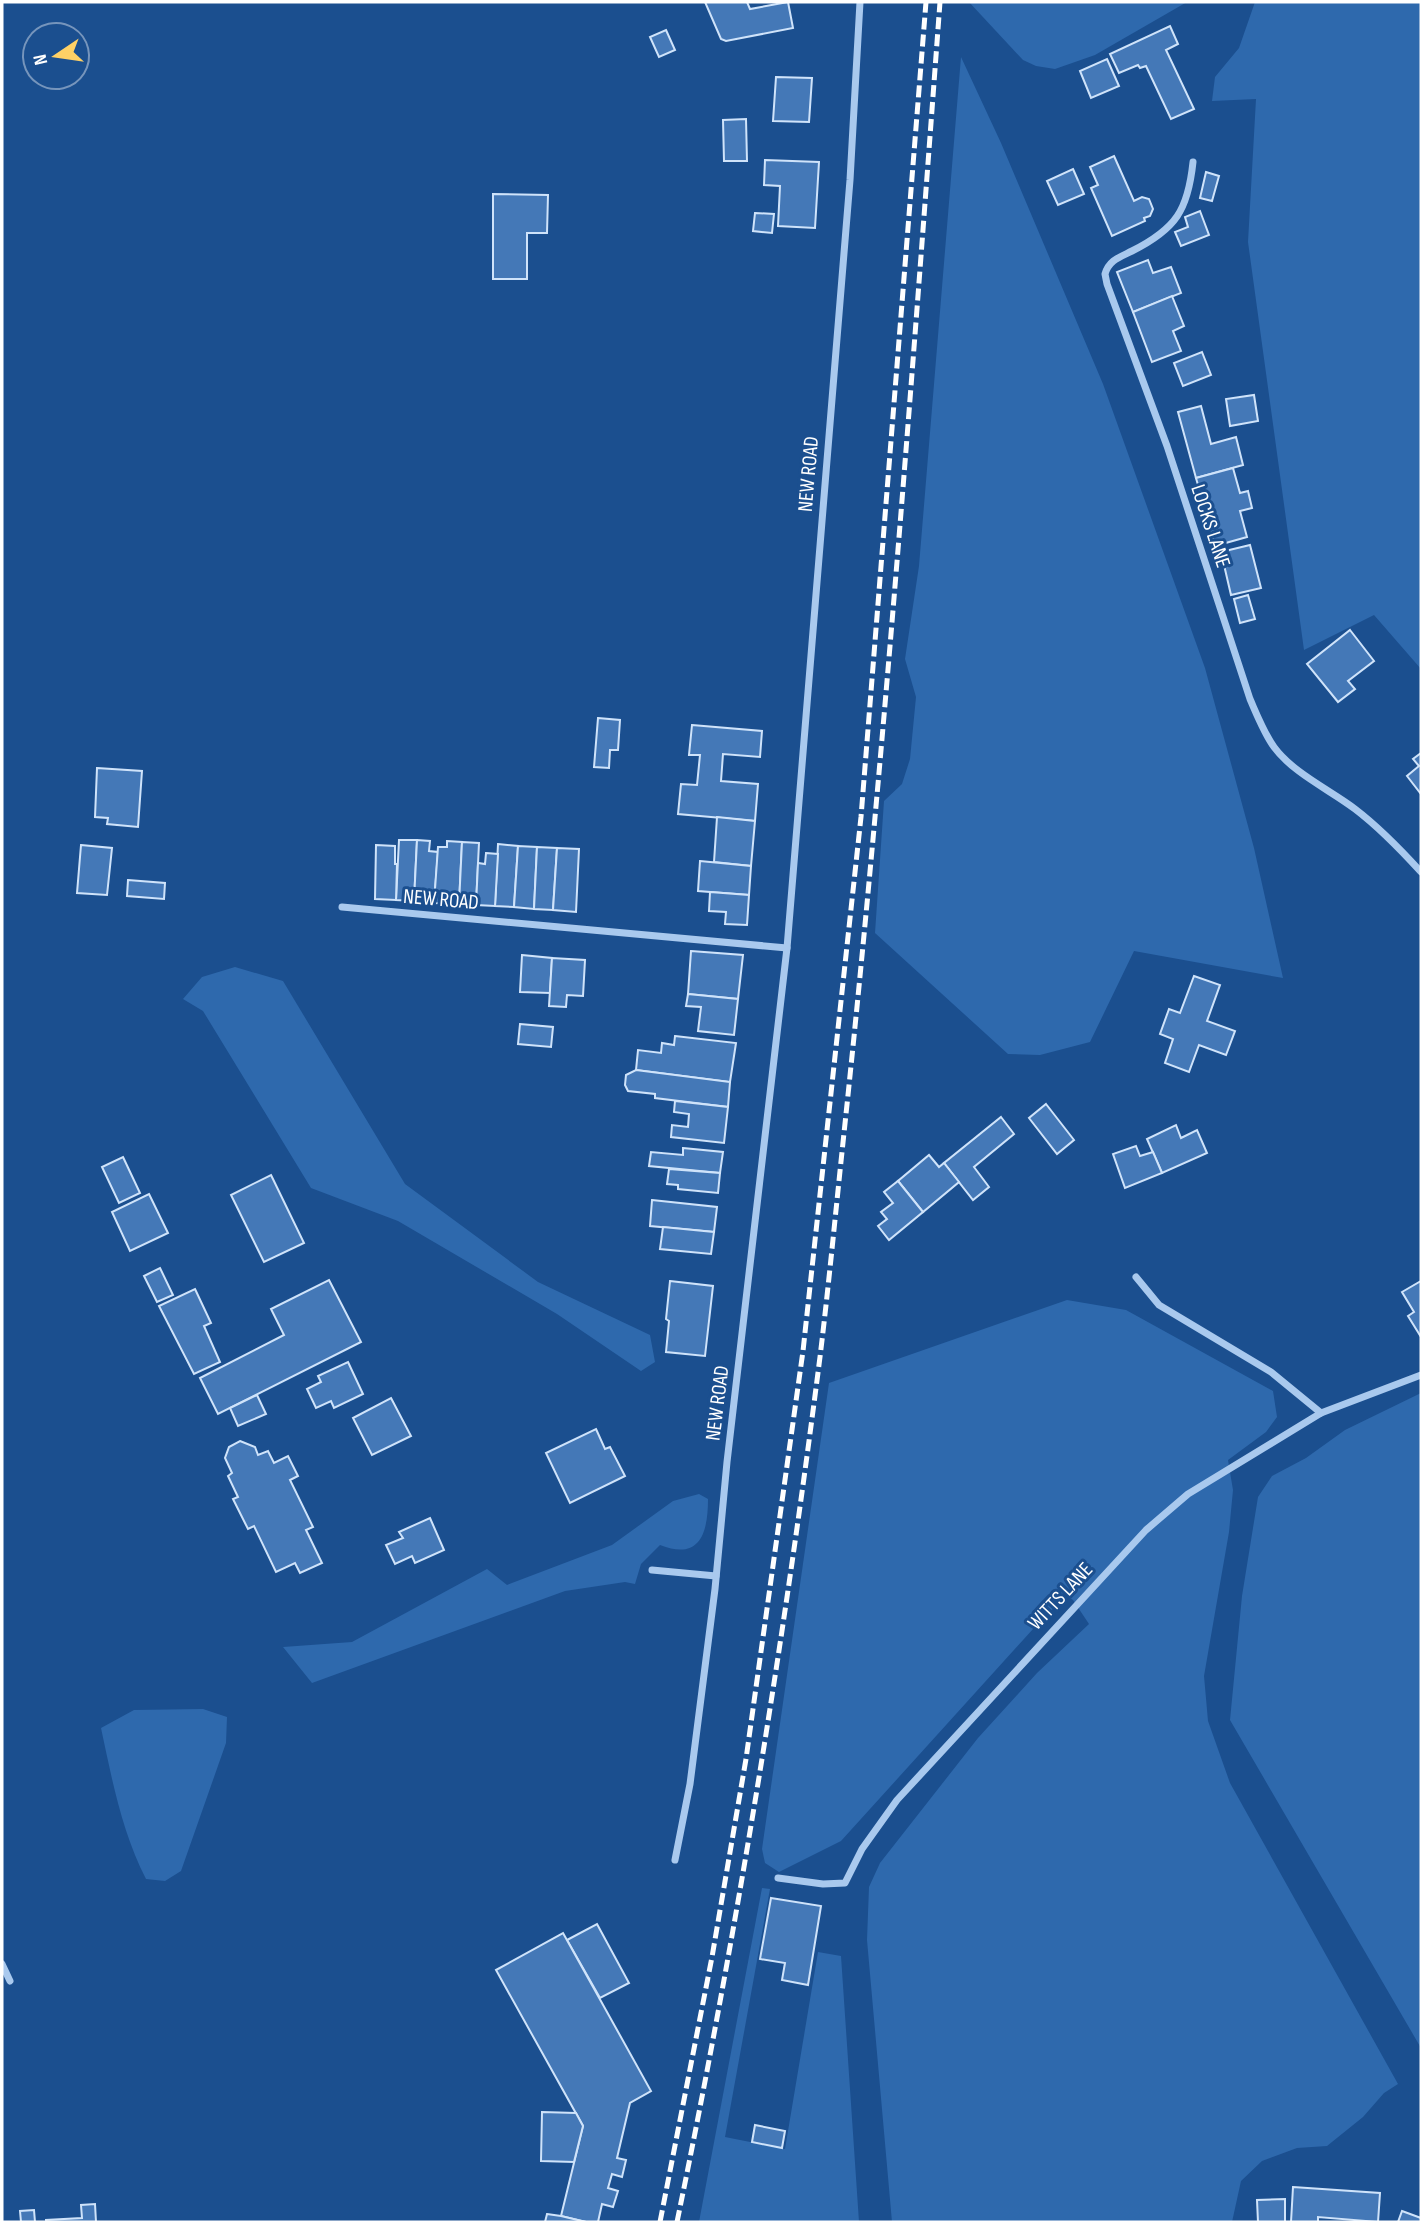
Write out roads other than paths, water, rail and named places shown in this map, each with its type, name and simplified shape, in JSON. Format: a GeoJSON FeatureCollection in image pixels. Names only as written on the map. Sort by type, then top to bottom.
{"type":"FeatureCollection","features":[{"type":"Feature","properties":{"kind":"street","name":"NEW ROAD"},"geometry":{"type":"LineString","coordinates":[[675,1860],[690,1784],[716,1576],[787,948],[849,193],[860,2]]}},
{"type":"Feature","properties":{"kind":"street","name":"LOCKS LANE"},"geometry":{"type":"LineString","coordinates":[[1193,162],[1190,192],[1178,215],[1160,234],[1113,260],[1105,274],[1107,284],[1167,446],[1250,699],[1264,730],[1275,749],[1289,763],[1355,809],[1394,842],[1421,873]]}},
{"type":"Feature","properties":{"kind":"street","name":"NEW ROAD"},"geometry":{"type":"LineString","coordinates":[[342,907],[787,948]]}},
{"type":"Feature","properties":{"kind":"street"},"geometry":{"type":"LineString","coordinates":[[1136,1277],[1159,1306],[1272,1372],[1321,1413]]}},
{"type":"Feature","properties":{"kind":"street","name":"WITTS LANE"},"geometry":{"type":"LineString","coordinates":[[778,1878],[823,1884],[845,1883],[862,1849],[897,1800],[1146,1530],[1188,1494],[1321,1413],[1421,1375]]}},
{"type":"Feature","properties":{"kind":"street"},"geometry":{"type":"LineString","coordinates":[[652,1570],[716,1576]]}},
{"type":"Feature","properties":{"kind":"street"},"geometry":{"type":"LineString","coordinates":[[2,1964],[10,1981]]}},
{"type":"Feature","properties":{"kind":"railway"},"geometry":{"type":"LineString","coordinates":[[660,2222],[712,1957],[746,1759],[803,1351],[861,817],[926,2]]}},
{"type":"Feature","properties":{"kind":"railway"},"geometry":{"type":"LineString","coordinates":[[677,2222],[699,2115],[757,1791],[820,1357],[885,709],[940,2]]}}]}
